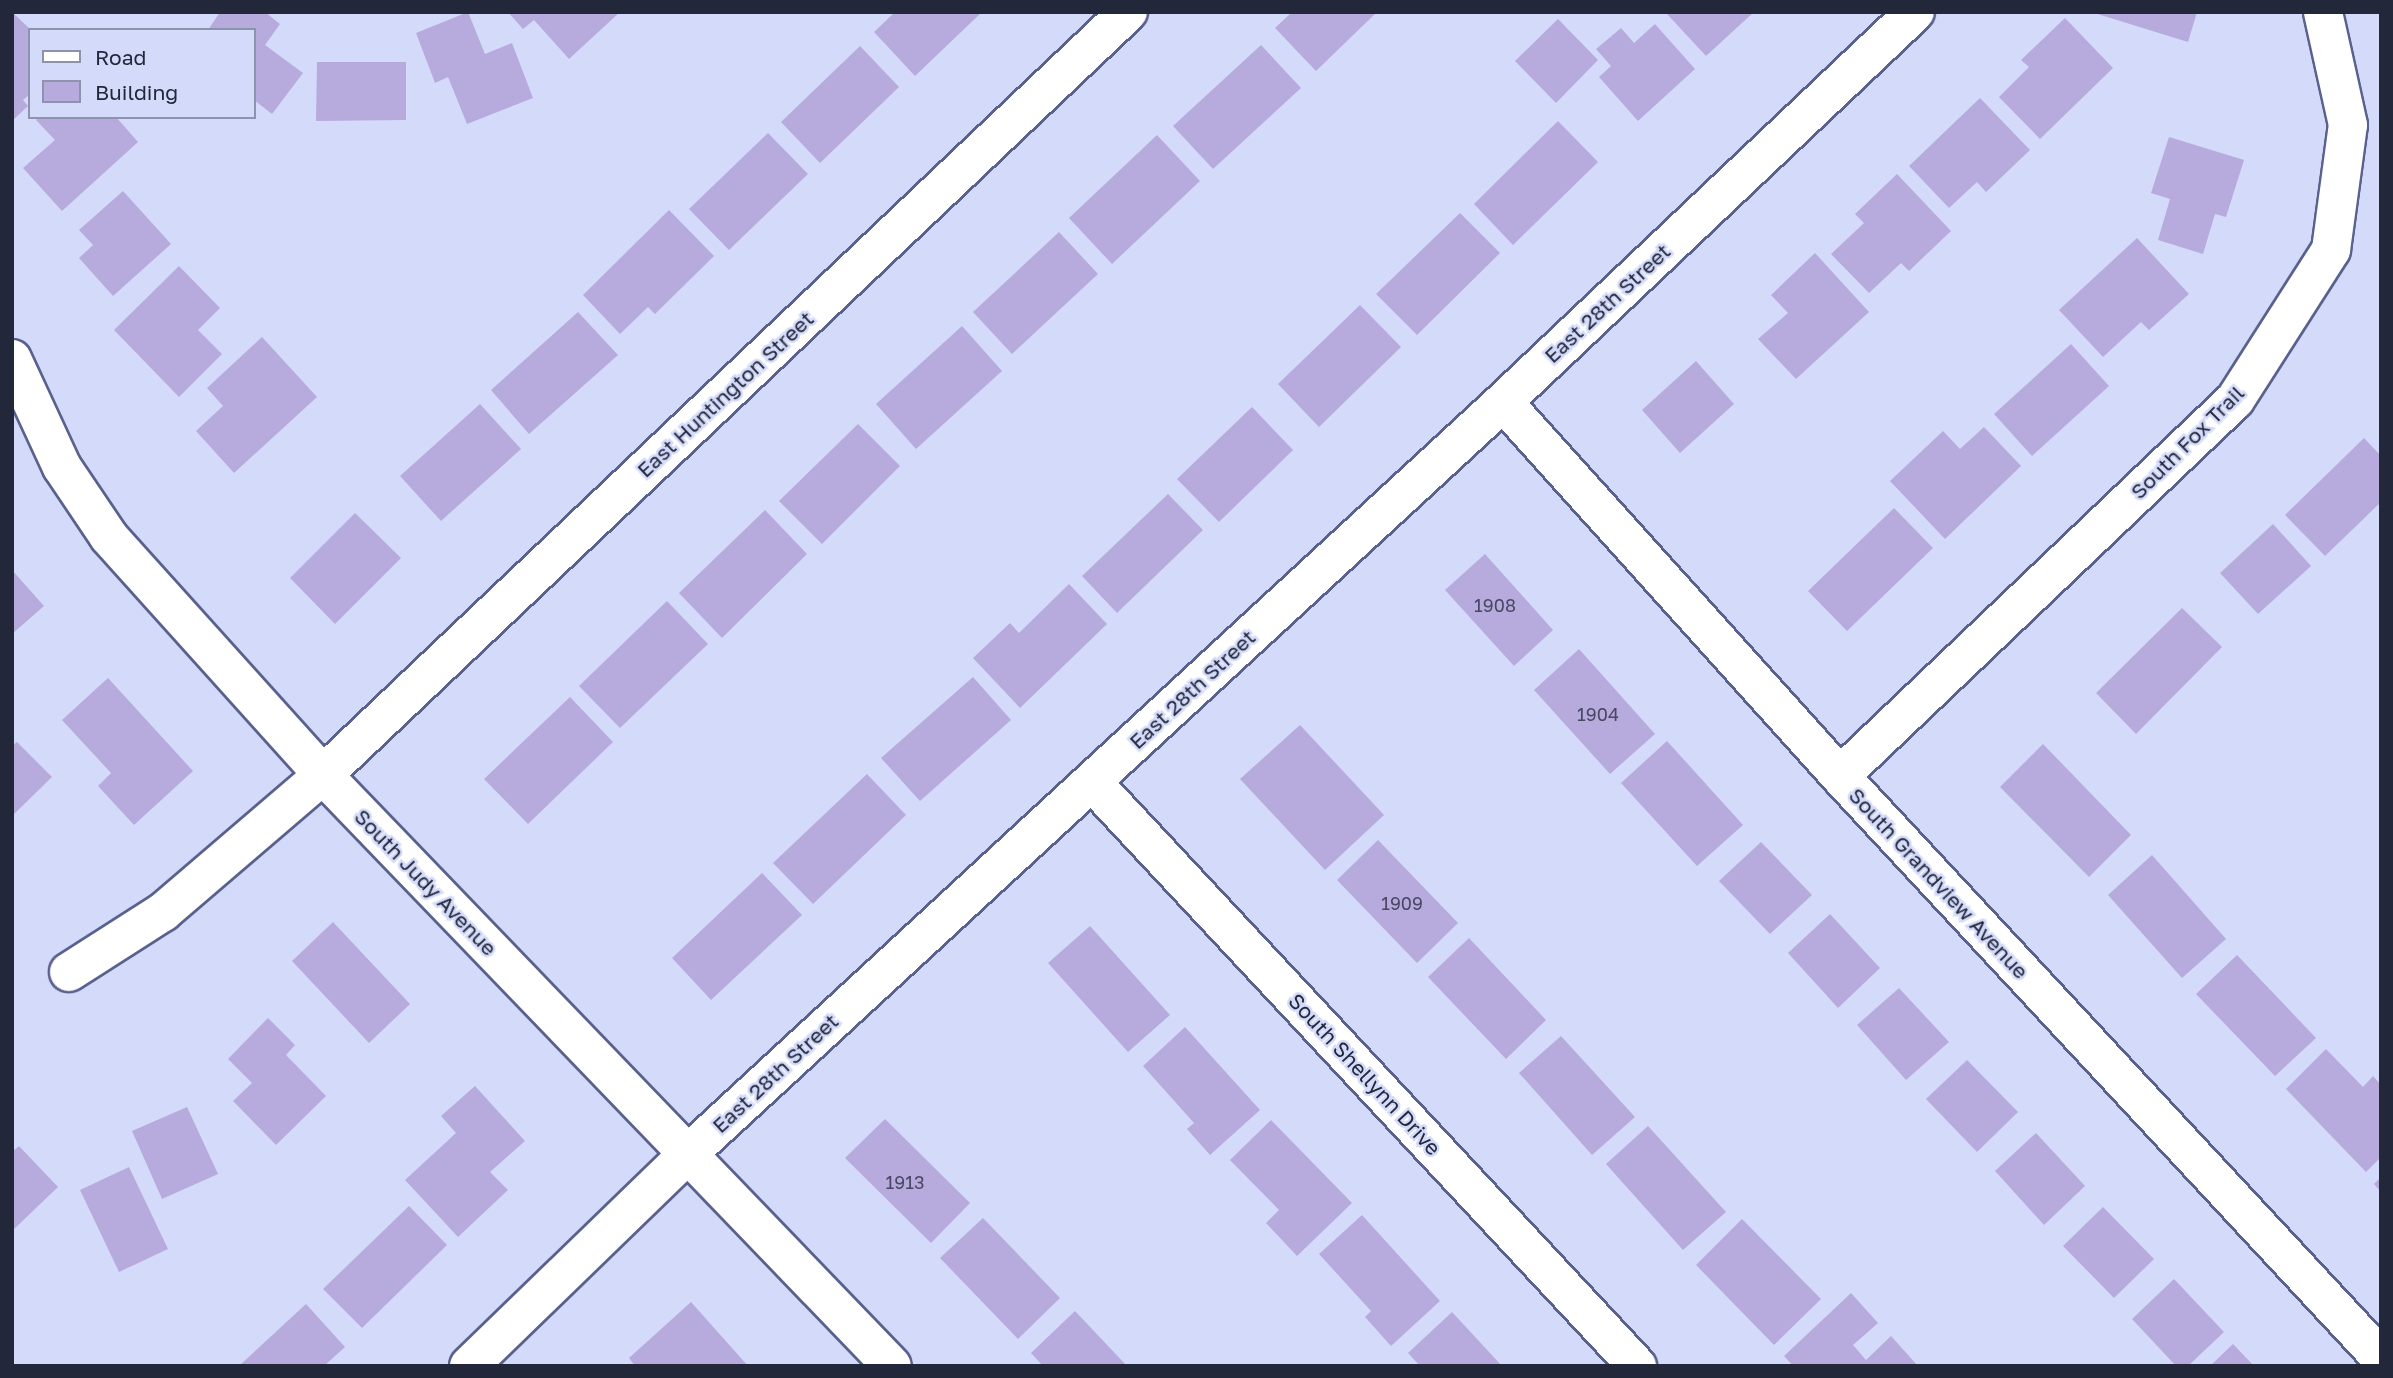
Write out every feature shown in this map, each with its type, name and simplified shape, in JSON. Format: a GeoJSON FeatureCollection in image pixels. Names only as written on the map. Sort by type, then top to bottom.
{"type":"FeatureCollection","features":[{"type":"Feature","properties":{"kind":"street","name":"East Huntington Street"},"geometry":{"type":"LineString","coordinates":[[69,972],[163,912],[323,775],[1128,12]]}},
{"type":"Feature","properties":{"kind":"street","name":"East 28th Street"},"geometry":{"type":"LineString","coordinates":[[469,1366],[690,1152],[1503,402],[1915,12]]}},
{"type":"Feature","properties":{"kind":"street","name":"South Fox Trail"},"geometry":{"type":"LineString","coordinates":[[1840,776],[2235,400],[2331,250],[2348,125],[2323,12]]}},
{"type":"Feature","properties":{"kind":"street","name":"South Judy Avenue"},"geometry":{"type":"LineString","coordinates":[[12,359],[62,467],[108,537],[323,775],[690,1152],[892,1366]]}},
{"type":"Feature","properties":{"kind":"street","name":"South Grandview Avenue"},"geometry":{"type":"LineString","coordinates":[[1503,402],[1840,776],[2381,1358]]}},
{"type":"Feature","properties":{"kind":"street","name":"South Shellynn Drive"},"geometry":{"type":"LineString","coordinates":[[1092,782],[1637,1366]]}},
{"type":"Feature","properties":{"kind":"building"},"geometry":{"type":"Polygon","coordinates":[[[12,12],[29,28],[28,96],[23,100],[28,106],[12,121],[12,12]]]}},
{"type":"Feature","properties":{"kind":"building"},"geometry":{"type":"Polygon","coordinates":[[[220,12],[265,12],[280,24],[265,45],[303,73],[272,114],[256,102],[256,28],[209,28],[220,12]]]}},
{"type":"Feature","properties":{"kind":"building"},"geometry":{"type":"Polygon","coordinates":[[[468,12],[485,54],[512,43],[533,98],[467,124],[448,77],[435,83],[416,33],[468,12]]]}},
{"type":"Feature","properties":{"kind":"building"},"geometry":{"type":"Polygon","coordinates":[[[508,12],[620,12],[569,59],[534,20],[523,29],[508,12]]]}},
{"type":"Feature","properties":{"kind":"building"},"geometry":{"type":"Polygon","coordinates":[[[895,12],[982,12],[915,76],[874,32],[895,12]]]}},
{"type":"Feature","properties":{"kind":"building"},"geometry":{"type":"Polygon","coordinates":[[[1292,12],[1377,12],[1316,71],[1275,28],[1292,12]]]}},
{"type":"Feature","properties":{"kind":"building"},"geometry":{"type":"Polygon","coordinates":[[[1669,12],[1754,12],[1706,56],[1667,14],[1669,12]]]}},
{"type":"Feature","properties":{"kind":"building"},"geometry":{"type":"Polygon","coordinates":[[[2091,12],[2197,12],[2188,42],[2091,12]]]}},
{"type":"Feature","properties":{"kind":"building"},"geometry":{"type":"Polygon","coordinates":[[[2065,18],[2113,68],[2040,139],[1999,97],[2029,67],[2021,60],[2065,18]]]}},
{"type":"Feature","properties":{"kind":"building"},"geometry":{"type":"Polygon","coordinates":[[[1558,19],[1598,60],[1556,103],[1515,61],[1558,19]]]}},
{"type":"Feature","properties":{"kind":"building"},"geometry":{"type":"Polygon","coordinates":[[[1655,24],[1695,69],[1638,121],[1599,77],[1611,66],[1596,49],[1621,28],[1634,43],[1655,24]]]}},
{"type":"Feature","properties":{"kind":"building"},"geometry":{"type":"Polygon","coordinates":[[[1261,45],[1301,88],[1213,169],[1173,126],[1261,45]]]}},
{"type":"Feature","properties":{"kind":"building"},"geometry":{"type":"Polygon","coordinates":[[[860,46],[899,87],[820,163],[781,122],[860,46]]]}},
{"type":"Feature","properties":{"kind":"building"},"geometry":{"type":"Polygon","coordinates":[[[317,62],[406,62],[406,120],[316,121],[317,62]]]}},
{"type":"Feature","properties":{"kind":"building"},"geometry":{"type":"Polygon","coordinates":[[[1980,98],[2030,150],[1986,192],[1977,182],[1949,208],[1909,166],[1980,98]]]}},
{"type":"Feature","properties":{"kind":"building"},"geometry":{"type":"Polygon","coordinates":[[[118,119],[138,142],[62,211],[23,168],[55,140],[36,120],[118,119]]]}},
{"type":"Feature","properties":{"kind":"building"},"geometry":{"type":"Polygon","coordinates":[[[1558,121],[1598,162],[1513,245],[1474,204],[1558,121]]]}},
{"type":"Feature","properties":{"kind":"building"},"geometry":{"type":"Polygon","coordinates":[[[768,133],[808,174],[729,250],[689,209],[768,133]]]}},
{"type":"Feature","properties":{"kind":"building"},"geometry":{"type":"Polygon","coordinates":[[[1157,135],[1200,181],[1112,264],[1069,218],[1157,135]]]}},
{"type":"Feature","properties":{"kind":"building"},"geometry":{"type":"Polygon","coordinates":[[[2169,137],[2244,160],[2226,217],[2215,214],[2203,254],[2158,240],[2170,199],[2151,193],[2169,137]]]}},
{"type":"Feature","properties":{"kind":"building"},"geometry":{"type":"Polygon","coordinates":[[[1897,174],[1951,231],[1909,271],[1901,263],[1869,293],[1831,254],[1864,223],[1855,214],[1897,174]]]}},
{"type":"Feature","properties":{"kind":"building"},"geometry":{"type":"Polygon","coordinates":[[[123,191],[171,244],[113,296],[79,258],[93,245],[79,230],[123,191]]]}},
{"type":"Feature","properties":{"kind":"building"},"geometry":{"type":"Polygon","coordinates":[[[669,210],[714,256],[655,314],[648,307],[620,334],[583,295],[669,210]]]}},
{"type":"Feature","properties":{"kind":"building"},"geometry":{"type":"Polygon","coordinates":[[[1460,213],[1500,253],[1417,335],[1376,294],[1460,213]]]}},
{"type":"Feature","properties":{"kind":"building"},"geometry":{"type":"Polygon","coordinates":[[[1059,232],[1098,274],[1012,354],[973,312],[1059,232]]]}},
{"type":"Feature","properties":{"kind":"building"},"geometry":{"type":"Polygon","coordinates":[[[2137,238],[2189,294],[2149,330],[2141,322],[2103,357],[2059,310],[2137,238]]]}},
{"type":"Feature","properties":{"kind":"building"},"geometry":{"type":"Polygon","coordinates":[[[1815,253],[1869,312],[1796,379],[1758,339],[1788,313],[1771,295],[1815,253]]]}},
{"type":"Feature","properties":{"kind":"building"},"geometry":{"type":"Polygon","coordinates":[[[179,266],[220,308],[198,330],[222,354],[179,397],[114,330],[179,266]]]}},
{"type":"Feature","properties":{"kind":"building"},"geometry":{"type":"Polygon","coordinates":[[[1360,305],[1401,347],[1319,427],[1278,384],[1360,305]]]}},
{"type":"Feature","properties":{"kind":"building"},"geometry":{"type":"Polygon","coordinates":[[[578,312],[618,355],[529,434],[491,390],[578,312]]]}},
{"type":"Feature","properties":{"kind":"building"},"geometry":{"type":"Polygon","coordinates":[[[962,326],[1002,371],[916,449],[876,404],[962,326]]]}},
{"type":"Feature","properties":{"kind":"building"},"geometry":{"type":"Polygon","coordinates":[[[262,337],[317,397],[234,473],[196,431],[223,406],[207,388],[262,337]]]}},
{"type":"Feature","properties":{"kind":"building"},"geometry":{"type":"Polygon","coordinates":[[[2071,344],[2109,386],[2032,456],[1994,414],[2071,344]]]}},
{"type":"Feature","properties":{"kind":"building"},"geometry":{"type":"Polygon","coordinates":[[[1696,361],[1734,404],[1680,453],[1642,410],[1696,361]]]}},
{"type":"Feature","properties":{"kind":"building"},"geometry":{"type":"Polygon","coordinates":[[[480,404],[521,449],[441,521],[400,476],[480,404]]]}},
{"type":"Feature","properties":{"kind":"building"},"geometry":{"type":"Polygon","coordinates":[[[1252,407],[1293,450],[1219,522],[1177,479],[1252,407]]]}},
{"type":"Feature","properties":{"kind":"building"},"geometry":{"type":"Polygon","coordinates":[[[858,424],[900,466],[822,544],[779,501],[858,424]]]}},
{"type":"Feature","properties":{"kind":"building"},"geometry":{"type":"Polygon","coordinates":[[[1984,427],[2021,466],[1945,539],[1890,481],[1943,431],[1960,449],[1984,427]]]}},
{"type":"Feature","properties":{"kind":"building"},"geometry":{"type":"Polygon","coordinates":[[[2364,438],[2381,456],[2381,502],[2325,556],[2285,515],[2364,438]]]}},
{"type":"Feature","properties":{"kind":"building"},"geometry":{"type":"Polygon","coordinates":[[[1168,494],[1203,530],[1117,613],[1082,576],[1168,494]]]}},
{"type":"Feature","properties":{"kind":"building"},"geometry":{"type":"Polygon","coordinates":[[[1894,508],[1933,548],[1847,631],[1808,591],[1894,508]]]}},
{"type":"Feature","properties":{"kind":"building"},"geometry":{"type":"Polygon","coordinates":[[[765,510],[807,554],[722,638],[679,593],[765,510]]]}},
{"type":"Feature","properties":{"kind":"building"},"geometry":{"type":"Polygon","coordinates":[[[355,513],[401,558],[335,624],[290,578],[355,513]]]}},
{"type":"Feature","properties":{"kind":"building"},"geometry":{"type":"Polygon","coordinates":[[[2273,524],[2311,566],[2258,614],[2220,573],[2273,524]]]}},
{"type":"Feature","properties":{"kind":"building"},"geometry":{"type":"Polygon","coordinates":[[[1485,554],[1553,630],[1514,666],[1445,590],[1485,554]]]}},
{"type":"Feature","properties":{"kind":"building"},"geometry":{"type":"Polygon","coordinates":[[[12,570],[44,606],[12,634],[12,570]]]}},
{"type":"Feature","properties":{"kind":"building"},"geometry":{"type":"Polygon","coordinates":[[[1069,584],[1107,624],[1020,708],[973,658],[1010,623],[1019,633],[1069,584]]]}},
{"type":"Feature","properties":{"kind":"building"},"geometry":{"type":"Polygon","coordinates":[[[667,601],[708,644],[620,728],[579,686],[667,601]]]}},
{"type":"Feature","properties":{"kind":"building"},"geometry":{"type":"Polygon","coordinates":[[[2182,608],[2222,647],[2136,734],[2096,693],[2182,608]]]}},
{"type":"Feature","properties":{"kind":"building"},"geometry":{"type":"Polygon","coordinates":[[[1579,649],[1655,734],[1610,774],[1534,690],[1579,649]]]}},
{"type":"Feature","properties":{"kind":"building"},"geometry":{"type":"Polygon","coordinates":[[[973,677],[1011,720],[920,801],[881,758],[973,677]]]}},
{"type":"Feature","properties":{"kind":"building"},"geometry":{"type":"Polygon","coordinates":[[[108,678],[193,771],[134,825],[98,786],[111,773],[62,720],[108,678]]]}},
{"type":"Feature","properties":{"kind":"building"},"geometry":{"type":"Polygon","coordinates":[[[570,697],[613,742],[528,824],[484,779],[570,697]]]}},
{"type":"Feature","properties":{"kind":"building"},"geometry":{"type":"Polygon","coordinates":[[[1300,725],[1384,815],[1325,870],[1240,779],[1300,725]]]}},
{"type":"Feature","properties":{"kind":"building"},"geometry":{"type":"Polygon","coordinates":[[[1667,741],[1743,825],[1697,866],[1621,783],[1667,741]]]}},
{"type":"Feature","properties":{"kind":"building"},"geometry":{"type":"Polygon","coordinates":[[[17,742],[52,777],[12,816],[12,746],[17,742]]]}},
{"type":"Feature","properties":{"kind":"building"},"geometry":{"type":"Polygon","coordinates":[[[2043,744],[2131,835],[2089,877],[2000,787],[2043,744]]]}},
{"type":"Feature","properties":{"kind":"building"},"geometry":{"type":"Polygon","coordinates":[[[867,774],[906,815],[813,904],[773,863],[867,774]]]}},
{"type":"Feature","properties":{"kind":"building"},"geometry":{"type":"Polygon","coordinates":[[[1378,840],[1458,923],[1417,963],[1337,880],[1378,840]]]}},
{"type":"Feature","properties":{"kind":"building"},"geometry":{"type":"Polygon","coordinates":[[[1761,842],[1812,895],[1770,934],[1719,881],[1761,842]]]}},
{"type":"Feature","properties":{"kind":"building"},"geometry":{"type":"Polygon","coordinates":[[[2152,855],[2226,939],[2182,978],[2108,895],[2152,855]]]}},
{"type":"Feature","properties":{"kind":"building"},"geometry":{"type":"Polygon","coordinates":[[[762,873],[802,915],[711,1000],[672,958],[762,873]]]}},
{"type":"Feature","properties":{"kind":"building"},"geometry":{"type":"Polygon","coordinates":[[[1830,914],[1880,968],[1838,1008],[1788,953],[1830,914]]]}},
{"type":"Feature","properties":{"kind":"building"},"geometry":{"type":"Polygon","coordinates":[[[333,922],[410,1004],[369,1043],[292,961],[333,922]]]}},
{"type":"Feature","properties":{"kind":"building"},"geometry":{"type":"Polygon","coordinates":[[[1090,926],[1170,1015],[1128,1052],[1048,963],[1090,926]]]}},
{"type":"Feature","properties":{"kind":"building"},"geometry":{"type":"Polygon","coordinates":[[[1469,938],[1546,1020],[1506,1059],[1428,977],[1469,938]]]}},
{"type":"Feature","properties":{"kind":"building"},"geometry":{"type":"Polygon","coordinates":[[[2237,955],[2316,1038],[2275,1076],[2196,994],[2237,955]]]}},
{"type":"Feature","properties":{"kind":"building"},"geometry":{"type":"Polygon","coordinates":[[[1899,988],[1949,1042],[1906,1080],[1857,1025],[1899,988]]]}},
{"type":"Feature","properties":{"kind":"building"},"geometry":{"type":"Polygon","coordinates":[[[268,1018],[295,1045],[286,1055],[326,1096],[276,1145],[233,1101],[252,1083],[228,1059],[268,1018]]]}},
{"type":"Feature","properties":{"kind":"building"},"geometry":{"type":"Polygon","coordinates":[[[1185,1027],[1260,1110],[1210,1155],[1187,1129],[1194,1123],[1143,1066],[1185,1027]]]}},
{"type":"Feature","properties":{"kind":"building"},"geometry":{"type":"Polygon","coordinates":[[[1561,1036],[1635,1117],[1592,1155],[1519,1073],[1561,1036]]]}},
{"type":"Feature","properties":{"kind":"building"},"geometry":{"type":"Polygon","coordinates":[[[2326,1049],[2363,1087],[2373,1076],[2381,1085],[2381,1157],[2366,1172],[2286,1089],[2326,1049]]]}},
{"type":"Feature","properties":{"kind":"building"},"geometry":{"type":"Polygon","coordinates":[[[1967,1060],[2018,1112],[1977,1152],[1926,1099],[1967,1060]]]}},
{"type":"Feature","properties":{"kind":"building"},"geometry":{"type":"Polygon","coordinates":[[[475,1086],[525,1141],[490,1172],[508,1190],[458,1237],[405,1180],[456,1133],[441,1116],[475,1086]]]}},
{"type":"Feature","properties":{"kind":"building"},"geometry":{"type":"Polygon","coordinates":[[[187,1107],[218,1174],[162,1199],[132,1131],[187,1107]]]}},
{"type":"Feature","properties":{"kind":"building"},"geometry":{"type":"Polygon","coordinates":[[[885,1119],[970,1203],[931,1243],[845,1158],[885,1119]]]}},
{"type":"Feature","properties":{"kind":"building"},"geometry":{"type":"Polygon","coordinates":[[[1271,1120],[1352,1203],[1297,1256],[1266,1223],[1279,1210],[1230,1160],[1271,1120]]]}},
{"type":"Feature","properties":{"kind":"building"},"geometry":{"type":"Polygon","coordinates":[[[1648,1126],[1726,1212],[1683,1250],[1606,1164],[1648,1126]]]}},
{"type":"Feature","properties":{"kind":"building"},"geometry":{"type":"Polygon","coordinates":[[[2036,1133],[2085,1186],[2044,1225],[1995,1171],[2036,1133]]]}},
{"type":"Feature","properties":{"kind":"building"},"geometry":{"type":"Polygon","coordinates":[[[19,1146],[58,1187],[12,1231],[12,1152],[19,1146]]]}},
{"type":"Feature","properties":{"kind":"building"},"geometry":{"type":"Polygon","coordinates":[[[129,1167],[168,1249],[119,1272],[80,1190],[129,1167]]]}},
{"type":"Feature","properties":{"kind":"building"},"geometry":{"type":"Polygon","coordinates":[[[2381,1177],[2381,1192],[2374,1184],[2381,1177]]]}},
{"type":"Feature","properties":{"kind":"building"},"geometry":{"type":"Polygon","coordinates":[[[409,1206],[447,1245],[362,1328],[323,1289],[409,1206]]]}},
{"type":"Feature","properties":{"kind":"building"},"geometry":{"type":"Polygon","coordinates":[[[2103,1207],[2154,1259],[2114,1298],[2063,1246],[2103,1207]]]}},
{"type":"Feature","properties":{"kind":"building"},"geometry":{"type":"Polygon","coordinates":[[[1362,1215],[1440,1301],[1391,1346],[1365,1317],[1371,1311],[1319,1254],[1362,1215]]]}},
{"type":"Feature","properties":{"kind":"building"},"geometry":{"type":"Polygon","coordinates":[[[983,1218],[1060,1298],[1018,1339],[940,1258],[983,1218]]]}},
{"type":"Feature","properties":{"kind":"building"},"geometry":{"type":"Polygon","coordinates":[[[1742,1219],[1821,1299],[1774,1345],[1696,1265],[1742,1219]]]}},
{"type":"Feature","properties":{"kind":"building"},"geometry":{"type":"Polygon","coordinates":[[[2174,1279],[2224,1332],[2188,1366],[2176,1366],[2132,1319],[2174,1279]]]}},
{"type":"Feature","properties":{"kind":"building"},"geometry":{"type":"Polygon","coordinates":[[[1851,1293],[1878,1323],[1853,1345],[1866,1360],[1891,1336],[1918,1366],[1793,1366],[1784,1356],[1851,1293]]]}},
{"type":"Feature","properties":{"kind":"building"},"geometry":{"type":"Polygon","coordinates":[[[691,1302],[748,1366],[635,1366],[629,1358],[691,1302]]]}},
{"type":"Feature","properties":{"kind":"building"},"geometry":{"type":"Polygon","coordinates":[[[306,1304],[345,1347],[324,1366],[239,1366],[306,1304]]]}},
{"type":"Feature","properties":{"kind":"building"},"geometry":{"type":"Polygon","coordinates":[[[1075,1311],[1127,1366],[1043,1366],[1031,1353],[1075,1311]]]}},
{"type":"Feature","properties":{"kind":"building"},"geometry":{"type":"Polygon","coordinates":[[[1452,1312],[1502,1366],[1420,1366],[1408,1353],[1452,1312]]]}},
{"type":"Feature","properties":{"kind":"building"},"geometry":{"type":"Polygon","coordinates":[[[2233,1344],[2254,1366],[2210,1366],[2233,1344]]]}}]}
